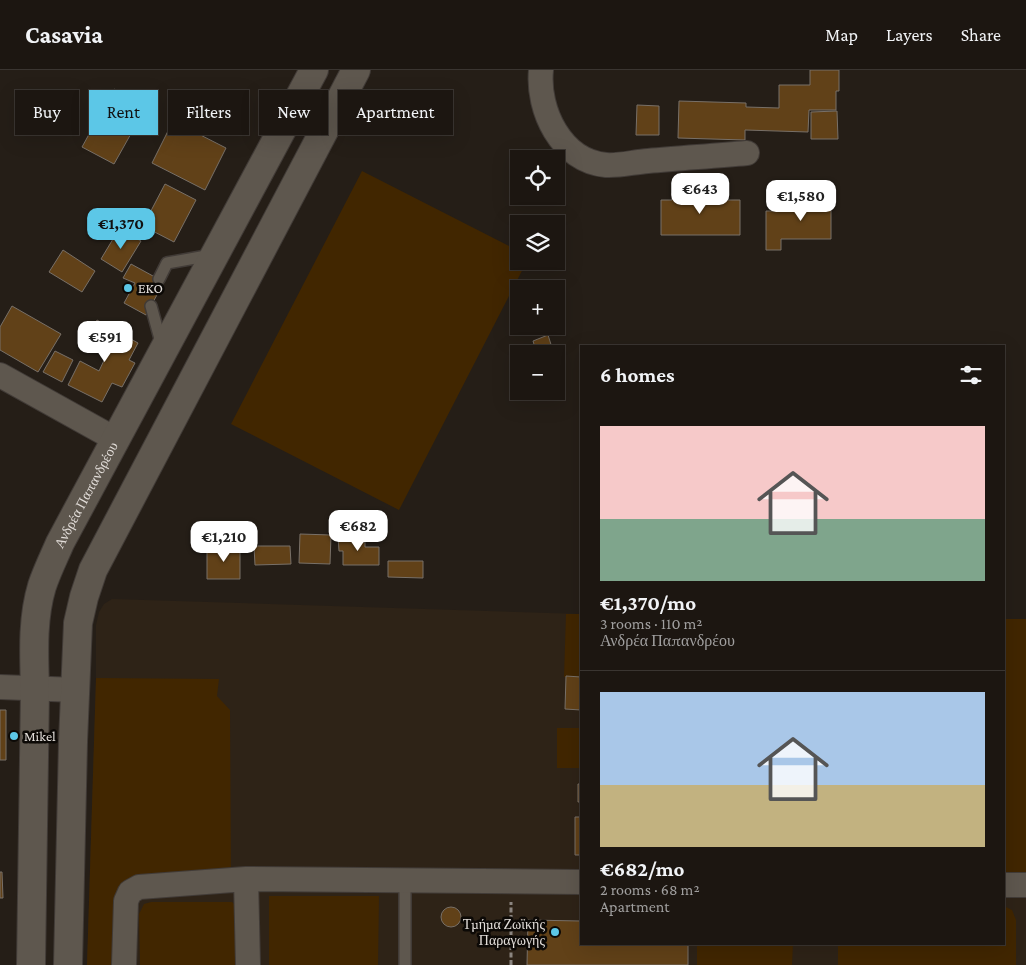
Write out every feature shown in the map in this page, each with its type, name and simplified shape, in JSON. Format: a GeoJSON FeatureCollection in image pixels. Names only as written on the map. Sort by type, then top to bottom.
{"type":"FeatureCollection","features":[{"type":"Feature","properties":{"kind":"street","name":"Ανδρέα Παπανδρέου"},"geometry":{"type":"LineString","coordinates":[[31,965],[34,650],[36,614],[42,585],[60,543],[314,70]]}},
{"type":"Feature","properties":{"kind":"street"},"geometry":{"type":"LineString","coordinates":[[541,70],[540,78],[544,109],[552,126],[566,146],[582,158],[605,165],[747,153]]}},
{"type":"Feature","properties":{"kind":"street"},"geometry":{"type":"LineString","coordinates":[[68,965],[73,742],[78,623],[84,598],[93,570],[346,73]]}},
{"type":"Feature","properties":{"kind":"street"},"geometry":{"type":"LineString","coordinates":[[0,376],[115,439]]}},
{"type":"Feature","properties":{"kind":"street"},"geometry":{"type":"LineString","coordinates":[[0,687],[76,690]]}},
{"type":"Feature","properties":{"kind":"street"},"geometry":{"type":"LineString","coordinates":[[246,879],[248,965]]}},
{"type":"Feature","properties":{"kind":"street"},"geometry":{"type":"LineString","coordinates":[[124,965],[125,907],[130,892],[134,889],[246,879],[580,882]]}},
{"type":"Feature","properties":{"kind":"street"},"geometry":{"type":"LineString","coordinates":[[1005,885],[1026,886]]}},
{"type":"Feature","properties":{"kind":"lane"},"geometry":{"type":"LineString","coordinates":[[159,279],[166,263],[214,255]]}},
{"type":"Feature","properties":{"kind":"lane"},"geometry":{"type":"LineString","coordinates":[[150,306],[163,350]]}},
{"type":"Feature","properties":{"kind":"lane"},"geometry":{"type":"LineString","coordinates":[[405,880],[405,965]]}},
{"type":"Feature","properties":{"kind":"path"},"geometry":{"type":"LineString","coordinates":[[511,881],[511,965]]}},
{"type":"Feature","properties":{"kind":"shaded area"},"geometry":{"type":"Polygon","coordinates":[[[362,171],[510,246],[510,270],[522,270],[517,280],[510,280],[510,294],[399,510],[231,424],[362,171]]]}},
{"type":"Feature","properties":{"kind":"shaded area"},"geometry":{"type":"Polygon","coordinates":[[[112,599],[580,614],[580,945],[1005,945],[1005,619],[1026,619],[1026,965],[87,965],[96,625],[99,612],[104,604],[112,599]]]}},
{"type":"Feature","properties":{"kind":"shaded area"},"geometry":{"type":"Polygon","coordinates":[[[566,614],[580,614],[580,678],[564,677],[566,614]]]}},
{"type":"Feature","properties":{"kind":"shaded area"},"geometry":{"type":"Polygon","coordinates":[[[1005,619],[1026,619],[1026,874],[1005,873],[1005,619]]]}},
{"type":"Feature","properties":{"kind":"shaded area"},"geometry":{"type":"Polygon","coordinates":[[[96,678],[219,679],[217,696],[230,710],[231,880],[145,876],[115,965],[87,965],[96,678]]]}},
{"type":"Feature","properties":{"kind":"shaded area"},"geometry":{"type":"Polygon","coordinates":[[[557,728],[580,728],[580,768],[557,768],[557,728]]]}},
{"type":"Feature","properties":{"kind":"shaded area"},"geometry":{"type":"Polygon","coordinates":[[[269,896],[379,896],[378,965],[269,965],[269,896]]]}},
{"type":"Feature","properties":{"kind":"shaded area"},"geometry":{"type":"Polygon","coordinates":[[[151,902],[232,902],[236,906],[236,965],[140,965],[139,914],[144,904],[151,902]]]}},
{"type":"Feature","properties":{"kind":"shaded area"},"geometry":{"type":"Polygon","coordinates":[[[1005,906],[1012,910],[1016,920],[1016,965],[838,965],[838,945],[1005,945],[1005,906]]]}},
{"type":"Feature","properties":{"kind":"shaded area"},"geometry":{"type":"Polygon","coordinates":[[[697,945],[793,945],[792,965],[697,965],[697,945]]]}},
{"type":"Feature","properties":{"kind":"building"},"geometry":{"type":"Polygon","coordinates":[[[810,70],[839,70],[839,91],[836,91],[836,110],[809,110],[808,132],[745,130],[745,140],[678,138],[679,101],[746,103],[746,107],[779,108],[779,85],[810,85],[810,70]]]}},
{"type":"Feature","properties":{"kind":"building"},"geometry":{"type":"Polygon","coordinates":[[[637,105],[659,106],[659,135],[636,135],[637,105]]]}},
{"type":"Feature","properties":{"kind":"building"},"geometry":{"type":"Polygon","coordinates":[[[837,111],[838,139],[811,139],[811,112],[837,111]]]}},
{"type":"Feature","properties":{"kind":"building"},"geometry":{"type":"Polygon","coordinates":[[[168,131],[168,135],[200,135],[226,148],[205,190],[152,163],[168,131]]]}},
{"type":"Feature","properties":{"kind":"building"},"geometry":{"type":"Polygon","coordinates":[[[89,134],[130,135],[114,164],[82,147],[89,134]]]}},
{"type":"Feature","properties":{"kind":"building"},"geometry":{"type":"Polygon","coordinates":[[[165,184],[196,200],[174,242],[143,226],[165,184]]]}},
{"type":"Feature","properties":{"kind":"building"},"geometry":{"type":"Polygon","coordinates":[[[810,190],[831,190],[831,239],[781,239],[781,250],[766,250],[766,211],[810,211],[810,190]]]}},
{"type":"Feature","properties":{"kind":"building"},"geometry":{"type":"Polygon","coordinates":[[[672,193],[723,193],[723,200],[740,200],[740,235],[661,235],[661,200],[672,200],[672,193]]]}},
{"type":"Feature","properties":{"kind":"building"},"geometry":{"type":"Polygon","coordinates":[[[119,229],[141,241],[122,272],[101,259],[119,229]]]}},
{"type":"Feature","properties":{"kind":"building"},"geometry":{"type":"Polygon","coordinates":[[[63,250],[95,271],[82,292],[49,272],[63,250]]]}},
{"type":"Feature","properties":{"kind":"building"},"geometry":{"type":"Polygon","coordinates":[[[131,264],[164,282],[146,315],[124,303],[135,283],[123,278],[131,264]]]}},
{"type":"Feature","properties":{"kind":"building"},"geometry":{"type":"Polygon","coordinates":[[[12,306],[61,334],[38,372],[0,350],[0,327],[12,306]]]}},
{"type":"Feature","properties":{"kind":"building"},"geometry":{"type":"Polygon","coordinates":[[[97,320],[138,343],[129,360],[135,363],[122,387],[112,383],[102,402],[68,385],[80,361],[99,371],[107,354],[85,341],[97,320]]]}},
{"type":"Feature","properties":{"kind":"building"},"geometry":{"type":"Polygon","coordinates":[[[548,335],[551,345],[534,345],[533,341],[548,335]]]}},
{"type":"Feature","properties":{"kind":"building"},"geometry":{"type":"Polygon","coordinates":[[[55,351],[73,360],[62,382],[43,372],[55,351]]]}},
{"type":"Feature","properties":{"kind":"building"},"geometry":{"type":"Polygon","coordinates":[[[300,534],[331,535],[330,564],[299,563],[300,534]]]}},
{"type":"Feature","properties":{"kind":"building"},"geometry":{"type":"Polygon","coordinates":[[[338,536],[355,536],[355,543],[365,542],[365,547],[379,547],[379,565],[343,565],[343,551],[339,551],[338,536]]]}},
{"type":"Feature","properties":{"kind":"building"},"geometry":{"type":"Polygon","coordinates":[[[254,546],[290,546],[291,564],[255,565],[254,546]]]}},
{"type":"Feature","properties":{"kind":"building"},"geometry":{"type":"Polygon","coordinates":[[[207,547],[240,547],[240,579],[207,579],[207,547]]]}},
{"type":"Feature","properties":{"kind":"building"},"geometry":{"type":"Polygon","coordinates":[[[388,561],[423,561],[423,578],[388,577],[388,561]]]}},
{"type":"Feature","properties":{"kind":"building"},"geometry":{"type":"Polygon","coordinates":[[[566,676],[580,677],[580,710],[565,709],[566,676]]]}},
{"type":"Feature","properties":{"kind":"building"},"geometry":{"type":"Polygon","coordinates":[[[0,710],[6,710],[6,760],[0,760],[0,710]]]}},
{"type":"Feature","properties":{"kind":"building"},"geometry":{"type":"Polygon","coordinates":[[[578,784],[580,784],[580,802],[578,802],[578,784]]]}},
{"type":"Feature","properties":{"kind":"building"},"geometry":{"type":"Polygon","coordinates":[[[575,817],[580,817],[580,855],[575,855],[575,817]]]}},
{"type":"Feature","properties":{"kind":"building"},"geometry":{"type":"Polygon","coordinates":[[[0,872],[2,872],[3,898],[0,898],[0,872]]]}},
{"type":"Feature","properties":{"kind":"building"},"geometry":{"type":"Polygon","coordinates":[[[451,907],[458,910],[461,917],[458,924],[451,927],[444,924],[441,917],[444,910],[451,907]]]}},
{"type":"Feature","properties":{"kind":"building","name":"Τμήμα Ζωϊκής Παραγωγής"},"geometry":{"type":"Polygon","coordinates":[[[528,920],[580,921],[580,945],[688,945],[688,965],[527,965],[528,920]]]}},
{"type":"Feature","properties":{"kind":"place","name":"EKO"},"geometry":{"type":"Point","coordinates":[128,288]}},
{"type":"Feature","properties":{"kind":"place","name":"Mikel"},"geometry":{"type":"Point","coordinates":[14,736]}},
{"type":"Feature","properties":{"kind":"place","name":"Τμήμα Ζωϊκής Παραγωγής"},"geometry":{"type":"Point","coordinates":[555,932]}}]}
